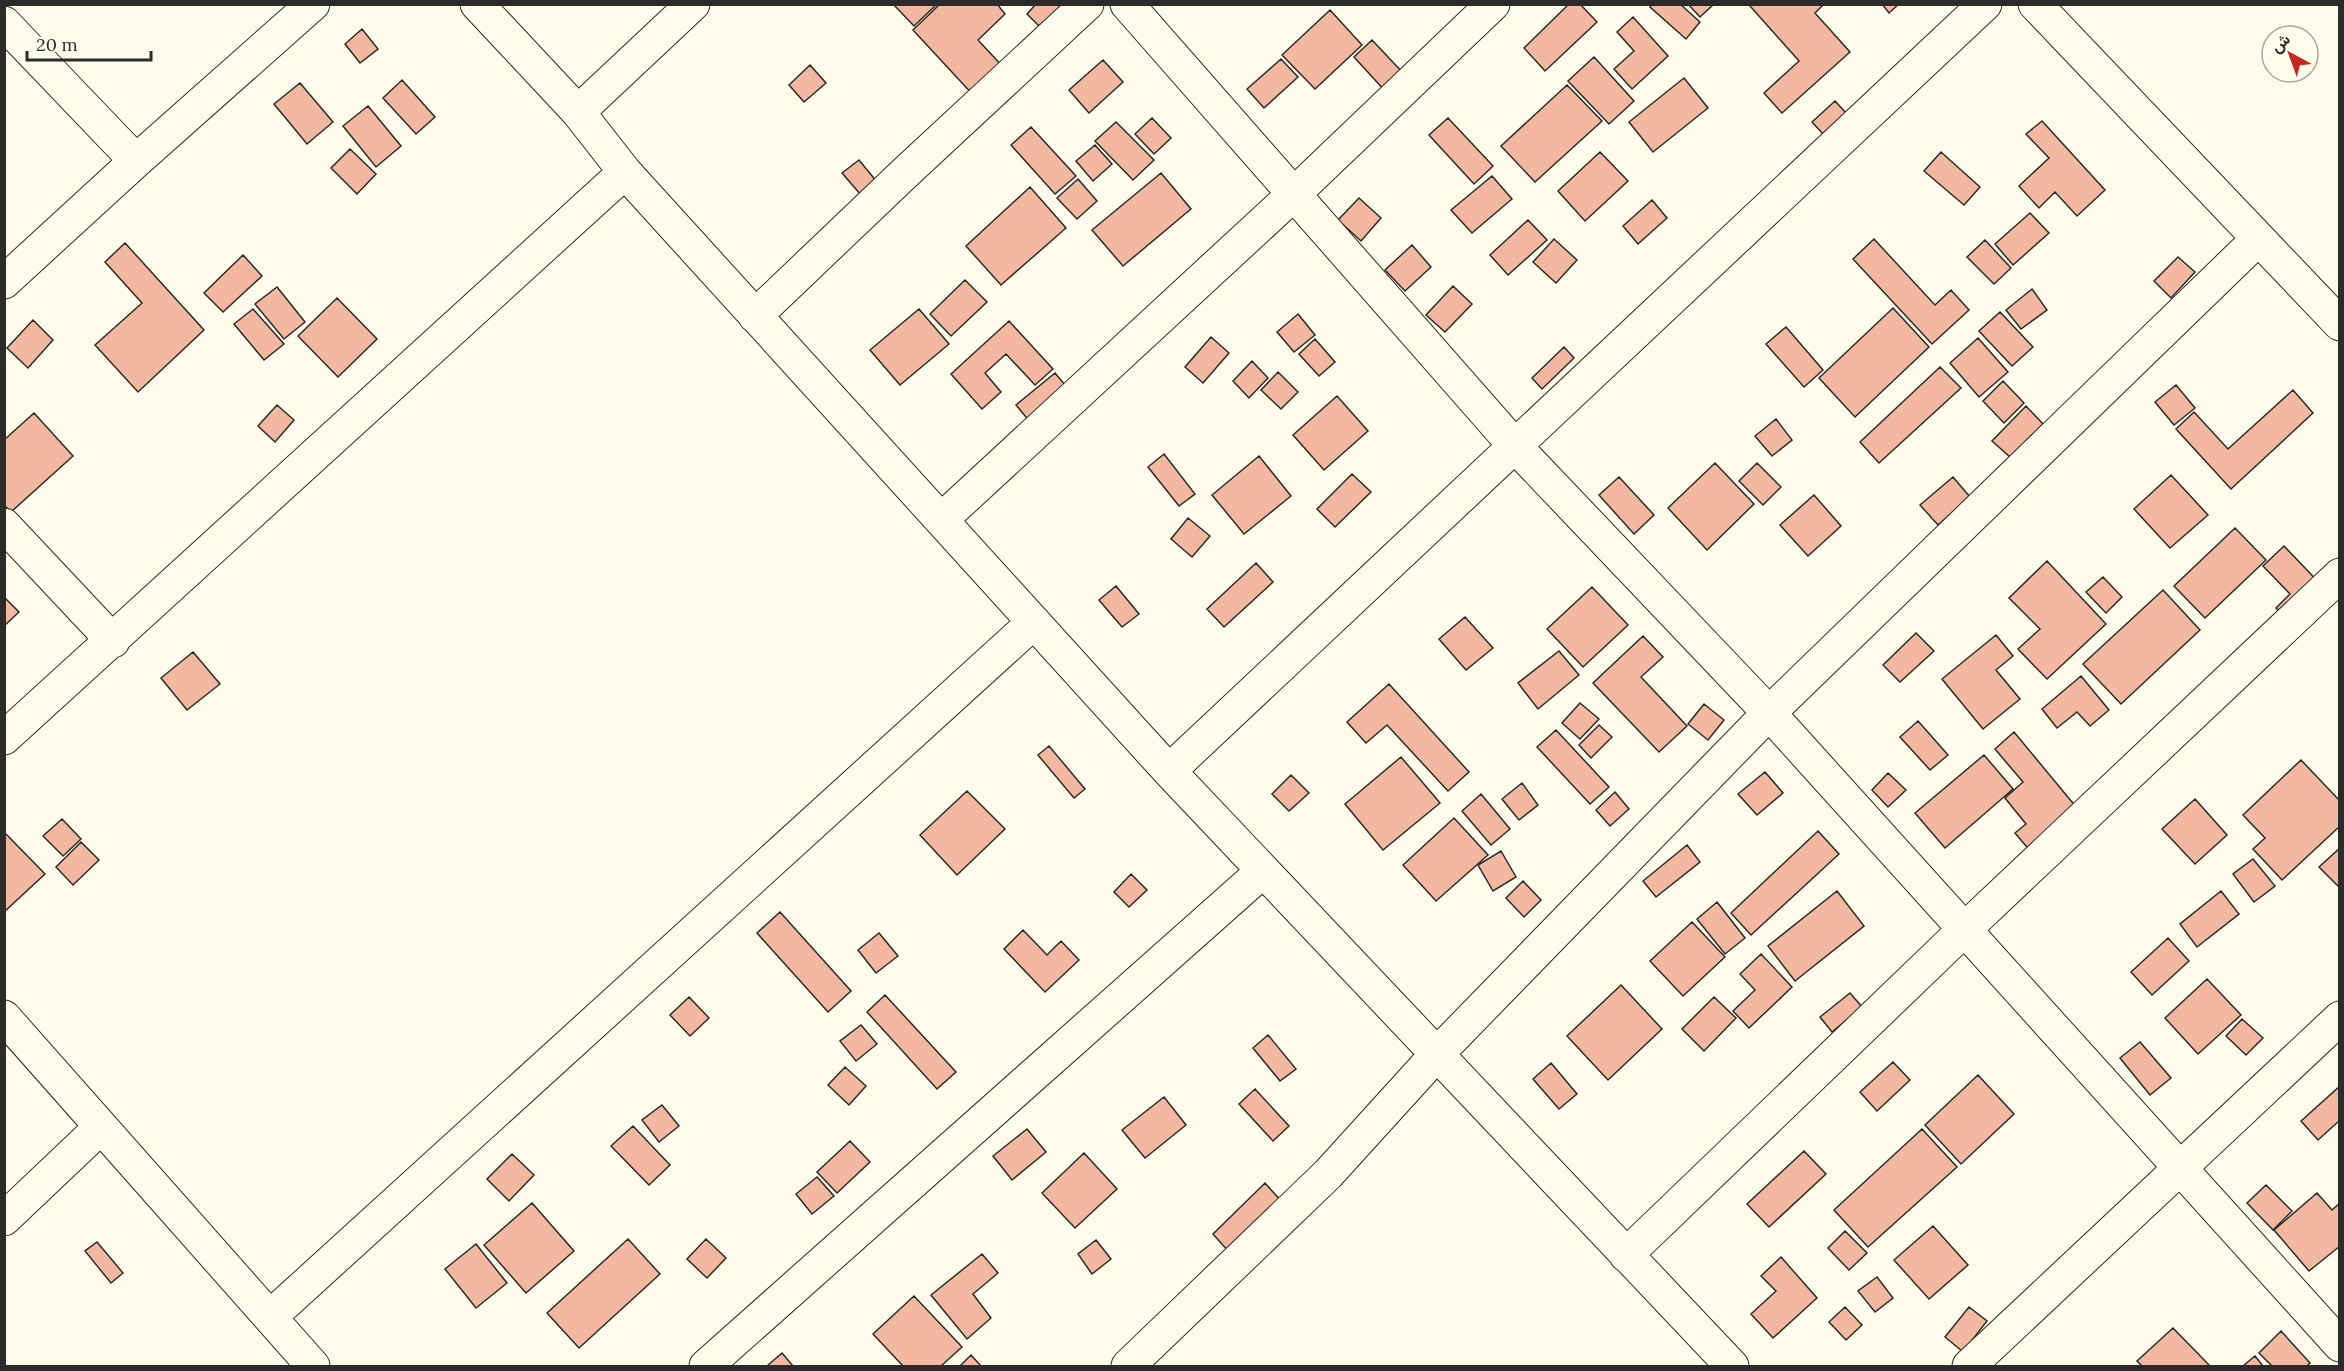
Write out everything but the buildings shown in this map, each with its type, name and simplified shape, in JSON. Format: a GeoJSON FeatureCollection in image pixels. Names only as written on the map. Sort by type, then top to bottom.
{"type":"FeatureCollection","features":[{"type":"Feature","properties":{"kind":"street"},"geometry":{"type":"LineString","coordinates":[[4,282],[313,4]]}},
{"type":"Feature","properties":{"kind":"street"},"geometry":{"type":"LineString","coordinates":[[477,4],[578,112],[625,172],[1169,771],[1732,1366]]}},
{"type":"Feature","properties":{"kind":"street"},"geometry":{"type":"LineString","coordinates":[[578,112],[693,4]]}},
{"type":"Feature","properties":{"kind":"street"},"geometry":{"type":"LineString","coordinates":[[756,316],[906,172],[1087,4]]}},
{"type":"Feature","properties":{"kind":"street"},"geometry":{"type":"LineString","coordinates":[[1127,4],[1515,446],[1769,713],[2340,1345]]}},
{"type":"Feature","properties":{"kind":"street"},"geometry":{"type":"LineString","coordinates":[[941,520],[1295,193],[1493,4]]}},
{"type":"Feature","properties":{"kind":"street"},"geometry":{"type":"LineString","coordinates":[[1169,771],[1985,4]]}},
{"type":"Feature","properties":{"kind":"street"},"geometry":{"type":"LineString","coordinates":[[2035,4],[2340,324]]}},
{"type":"Feature","properties":{"kind":"street"},"geometry":{"type":"LineString","coordinates":[[4,23],[136,161]]}},
{"type":"Feature","properties":{"kind":"street"},"geometry":{"type":"LineString","coordinates":[[4,738],[625,172]]}},
{"type":"Feature","properties":{"kind":"street"},"geometry":{"type":"LineString","coordinates":[[1128,1366],[1328,1174],[1437,1054],[1769,713],[2258,240]]}},
{"type":"Feature","properties":{"kind":"street"},"geometry":{"type":"LineString","coordinates":[[4,525],[113,641]]}},
{"type":"Feature","properties":{"kind":"street"},"geometry":{"type":"LineString","coordinates":[[1626,1255],[1964,930],[2340,575]]}},
{"type":"Feature","properties":{"kind":"street"},"geometry":{"type":"LineString","coordinates":[[270,1317],[1034,622]]}},
{"type":"Feature","properties":{"kind":"street"},"geometry":{"type":"LineString","coordinates":[[706,1366],[1263,870]]}},
{"type":"Feature","properties":{"kind":"street"},"geometry":{"type":"LineString","coordinates":[[4,1017],[313,1366]]}},
{"type":"Feature","properties":{"kind":"street"},"geometry":{"type":"LineString","coordinates":[[1969,1366],[2340,1018]]}},
{"type":"Feature","properties":{"kind":"street"},"geometry":{"type":"LineString","coordinates":[[4,1219],[101,1127]]}}]}
